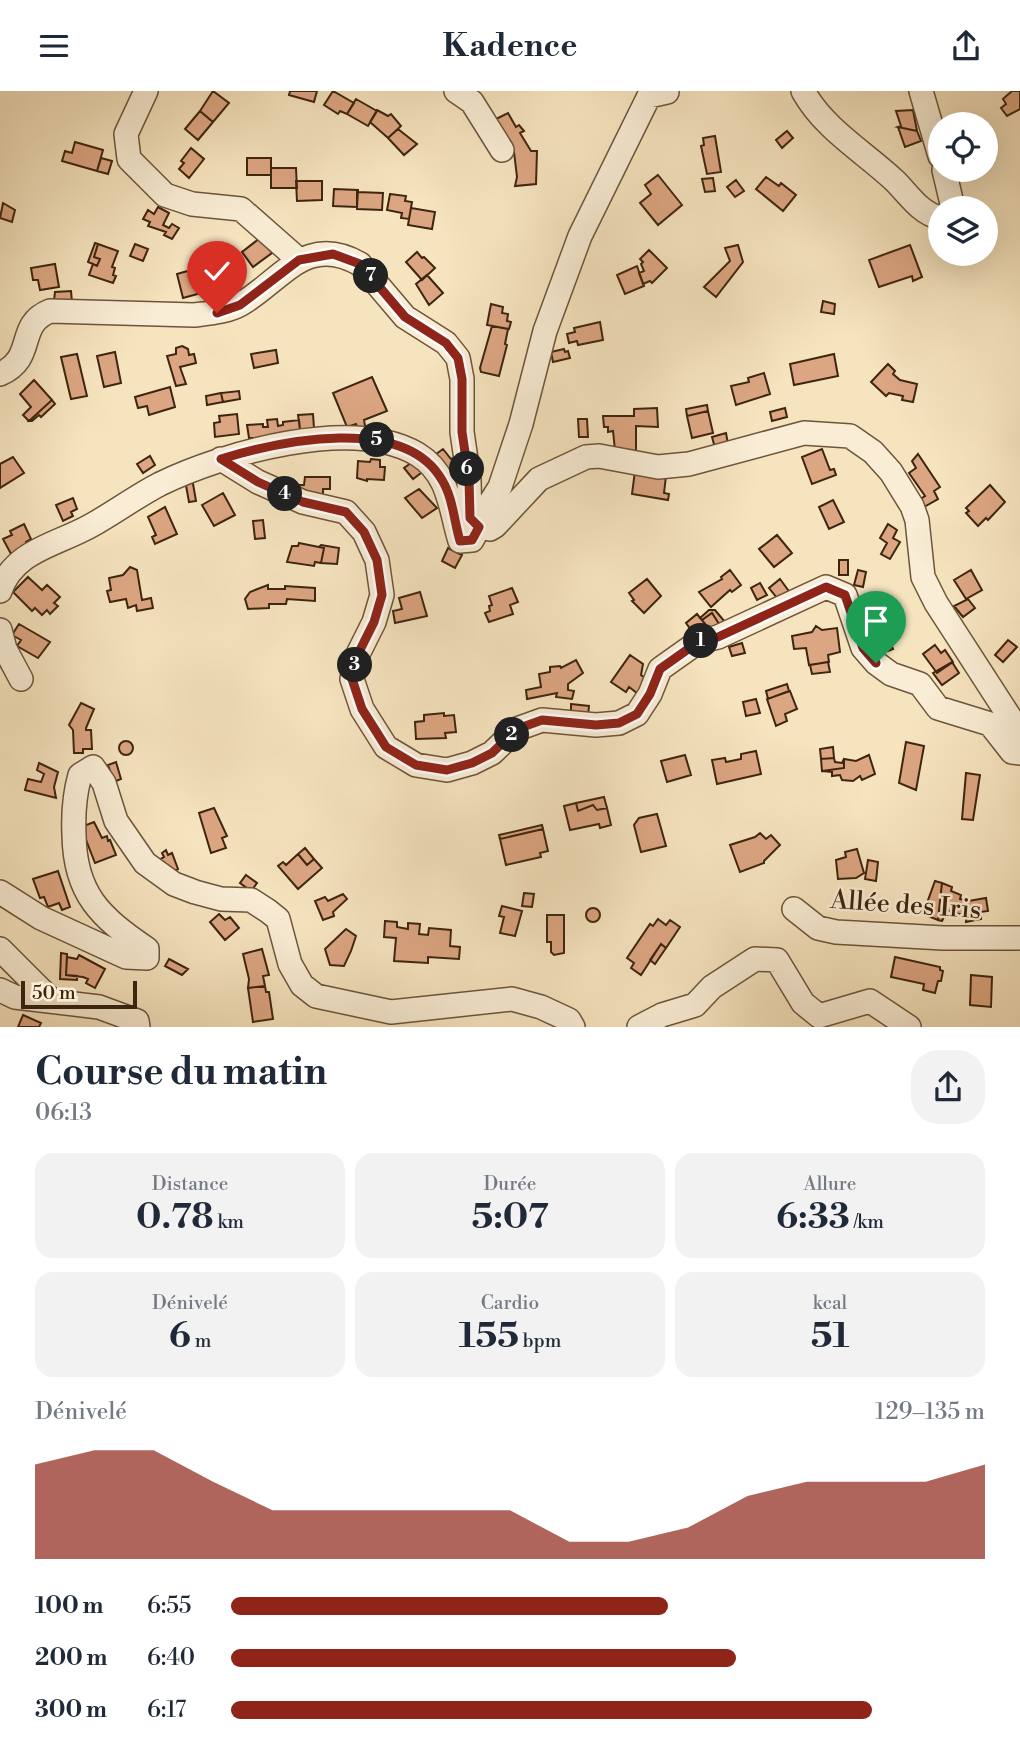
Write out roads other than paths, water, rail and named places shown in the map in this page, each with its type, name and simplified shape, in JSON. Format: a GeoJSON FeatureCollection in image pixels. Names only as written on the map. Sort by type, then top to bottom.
{"type":"FeatureCollection","features":[{"type":"Feature","properties":{"kind":"street"},"geometry":{"type":"LineString","coordinates":[[146,91],[126,134],[129,159],[165,195],[192,204],[241,209],[299,260]]}},
{"type":"Feature","properties":{"kind":"street"},"geometry":{"type":"LineString","coordinates":[[456,91],[472,102],[502,150]]}},
{"type":"Feature","properties":{"kind":"street"},"geometry":{"type":"LineString","coordinates":[[803,91],[821,119],[928,212]]}},
{"type":"Feature","properties":{"kind":"street"},"geometry":{"type":"LineString","coordinates":[[921,91],[928,115]]}},
{"type":"Feature","properties":{"kind":"street"},"geometry":{"type":"LineString","coordinates":[[474,522],[500,487],[521,425],[545,331],[580,236],[649,96],[667,92]]}},
{"type":"Feature","properties":{"kind":"street"},"geometry":{"type":"LineString","coordinates":[[0,375],[14,368],[22,356],[31,324],[37,316],[50,311],[194,315],[217,313],[240,305],[299,260],[333,254],[360,264],[405,317],[446,343],[458,358],[462,379],[462,432],[474,522],[472,540],[460,541],[450,496],[441,477],[419,455],[388,441],[346,436],[252,450],[221,459],[159,485],[90,526],[16,561],[4,579],[0,591]]}},
{"type":"Feature","properties":{"kind":"street"},"geometry":{"type":"LineString","coordinates":[[474,522],[490,529],[539,479],[586,457],[626,460],[658,467],[679,465],[804,433],[850,436],[882,462],[912,506],[917,520],[923,577],[936,603],[1012,719],[1020,740]]}},
{"type":"Feature","properties":{"kind":"street"},"geometry":{"type":"LineString","coordinates":[[221,459],[258,482],[292,497],[346,512],[364,532],[377,560],[382,595],[374,622],[358,654],[352,679],[362,709],[386,747],[416,765],[447,770],[472,763],[492,753],[517,729],[542,720],[596,725],[619,723],[637,714],[650,694],[660,669],[698,642],[718,637],[826,587],[845,595],[863,648],[876,663],[891,674],[920,684],[938,708],[990,724],[1012,752],[1020,753]]}},
{"type":"Feature","properties":{"kind":"street"},"geometry":{"type":"LineString","coordinates":[[0,630],[5,649],[21,680]]}},
{"type":"Feature","properties":{"kind":"street"},"geometry":{"type":"LineString","coordinates":[[0,892],[41,918],[127,957],[146,958],[147,949],[117,929],[99,910],[79,881],[75,866],[73,799],[80,775],[93,767],[104,783],[116,821],[145,863],[174,884],[221,899],[251,900],[268,911],[278,919],[290,964],[302,985],[316,996],[391,1012],[512,999],[541,1007],[569,1020],[573,1027]]}},
{"type":"Feature","properties":{"kind":"street","name":"Allée des Iris"},"geometry":{"type":"LineString","coordinates":[[794,909],[818,928],[836,932],[943,938],[1020,938]]}},
{"type":"Feature","properties":{"kind":"street"},"geometry":{"type":"LineString","coordinates":[[0,949],[51,1000]]}},
{"type":"Feature","properties":{"kind":"street"},"geometry":{"type":"LineString","coordinates":[[639,1027],[662,1015],[695,1005],[712,987],[755,959],[777,960],[803,1003],[819,1016],[870,1001],[909,1027]]}},
{"type":"Feature","properties":{"kind":"street"},"geometry":{"type":"LineString","coordinates":[[0,990],[15,997],[99,1007],[137,1021],[138,1027]]}}]}
